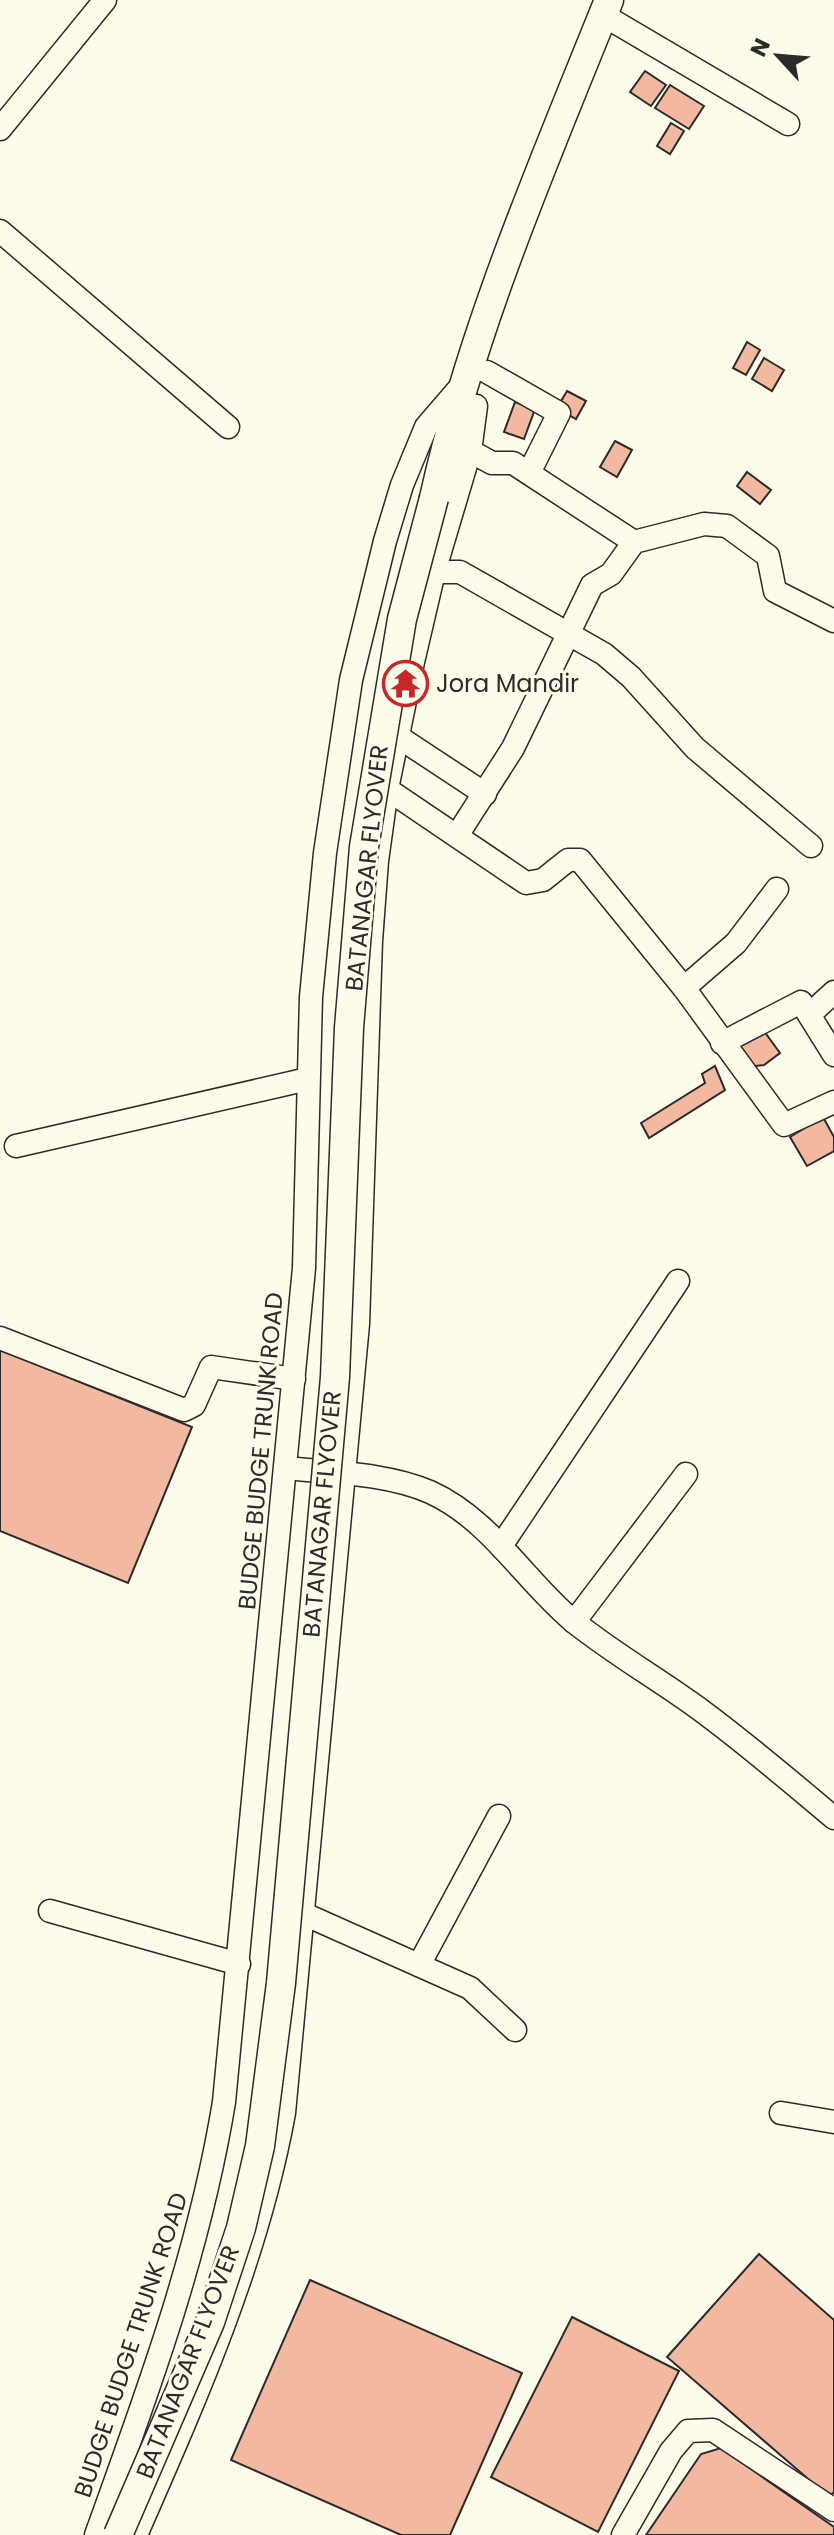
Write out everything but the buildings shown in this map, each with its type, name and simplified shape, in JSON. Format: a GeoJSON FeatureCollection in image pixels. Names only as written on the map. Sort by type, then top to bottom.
{"type":"FeatureCollection","features":[{"type":"Feature","properties":{"kind":"main road","name":"BATANAGAR FLYOVER"},"geometry":{"type":"LineString","coordinates":[[118,2535],[210,2322],[241,2228],[260,2146],[281,1983],[335,1377],[349,1028],[364,847],[402,619],[436,485],[477,386],[616,7]]}},
{"type":"Feature","properties":{"kind":"street"},"geometry":{"type":"LineString","coordinates":[[0,129],[105,0]]}},
{"type":"Feature","properties":{"kind":"street"},"geometry":{"type":"LineString","coordinates":[[616,7],[788,124]]}},
{"type":"Feature","properties":{"kind":"street"},"geometry":{"type":"LineString","coordinates":[[0,231],[228,427]]}},
{"type":"Feature","properties":{"kind":"street"},"geometry":{"type":"LineString","coordinates":[[136,2535],[245,2273],[271,2186],[286,2099],[359,1309],[371,941],[387,789],[434,572],[470,451],[477,386],[559,413],[529,473]]}},
{"type":"Feature","properties":{"kind":"street","name":"BUDGE BUDGE TRUNK ROAD"},"geometry":{"type":"LineString","coordinates":[[96,2535],[184,2282],[210,2186],[224,2102],[304,1268],[311,997],[325,853],[351,680],[381,552],[416,448],[426,427],[477,386]]}},
{"type":"Feature","properties":{"kind":"street"},"geometry":{"type":"LineString","coordinates":[[470,451],[492,463],[509,461],[634,542]]}},
{"type":"Feature","properties":{"kind":"street"},"geometry":{"type":"LineString","coordinates":[[458,834],[513,748],[592,585],[611,574],[634,542],[704,524],[727,526],[768,556],[774,572],[775,591],[834,621]]}},
{"type":"Feature","properties":{"kind":"street"},"geometry":{"type":"LineString","coordinates":[[434,572],[460,572],[619,665],[695,748],[811,846]]}},
{"type":"Feature","properties":{"kind":"street"},"geometry":{"type":"LineString","coordinates":[[397,736],[485,794]]}},
{"type":"Feature","properties":{"kind":"street"},"geometry":{"type":"LineString","coordinates":[[387,789],[458,834],[526,883],[543,880],[568,860],[580,860],[684,988],[784,1125],[834,1102]]}},
{"type":"Feature","properties":{"kind":"street"},"geometry":{"type":"LineString","coordinates":[[684,988],[736,943],[777,889]]}},
{"type":"Feature","properties":{"kind":"street"},"geometry":{"type":"LineString","coordinates":[[810,1014],[834,992]]}},
{"type":"Feature","properties":{"kind":"street"},"geometry":{"type":"LineString","coordinates":[[722,1043],[801,1002],[834,1055]]}},
{"type":"Feature","properties":{"kind":"street"},"geometry":{"type":"LineString","coordinates":[[16,1146],[308,1079]]}},
{"type":"Feature","properties":{"kind":"street"},"geometry":{"type":"LineString","coordinates":[[501,1546],[678,1281]]}},
{"type":"Feature","properties":{"kind":"street"},"geometry":{"type":"LineString","coordinates":[[0,1338],[184,1410],[194,1405],[211,1367],[294,1379]]}},
{"type":"Feature","properties":{"kind":"street"},"geometry":{"type":"LineString","coordinates":[[286,1468],[346,1474],[428,1491],[455,1506],[501,1546],[532,1584],[574,1622],[701,1710],[834,1818]]}},
{"type":"Feature","properties":{"kind":"street"},"geometry":{"type":"LineString","coordinates":[[574,1622],[686,1474]]}},
{"type":"Feature","properties":{"kind":"street"},"geometry":{"type":"LineString","coordinates":[[419,1965],[499,1816]]}},
{"type":"Feature","properties":{"kind":"street"},"geometry":{"type":"LineString","coordinates":[[50,1911],[239,1964]]}},
{"type":"Feature","properties":{"kind":"street"},"geometry":{"type":"LineString","coordinates":[[303,1921],[470,1988],[515,2030]]}},
{"type":"Feature","properties":{"kind":"street"},"geometry":{"type":"LineString","coordinates":[[303,1921],[451,1991]]}},
{"type":"Feature","properties":{"kind":"street"},"geometry":{"type":"LineString","coordinates":[[781,2113],[834,2122]]}},
{"type":"Feature","properties":{"kind":"street"},"geometry":{"type":"LineString","coordinates":[[623,2535],[671,2451],[688,2431],[713,2430],[834,2510]]}},
{"type":"Feature","properties":{"kind":"place","name":"Jora Mandir"},"geometry":{"type":"Point","coordinates":[405,684]}}]}
